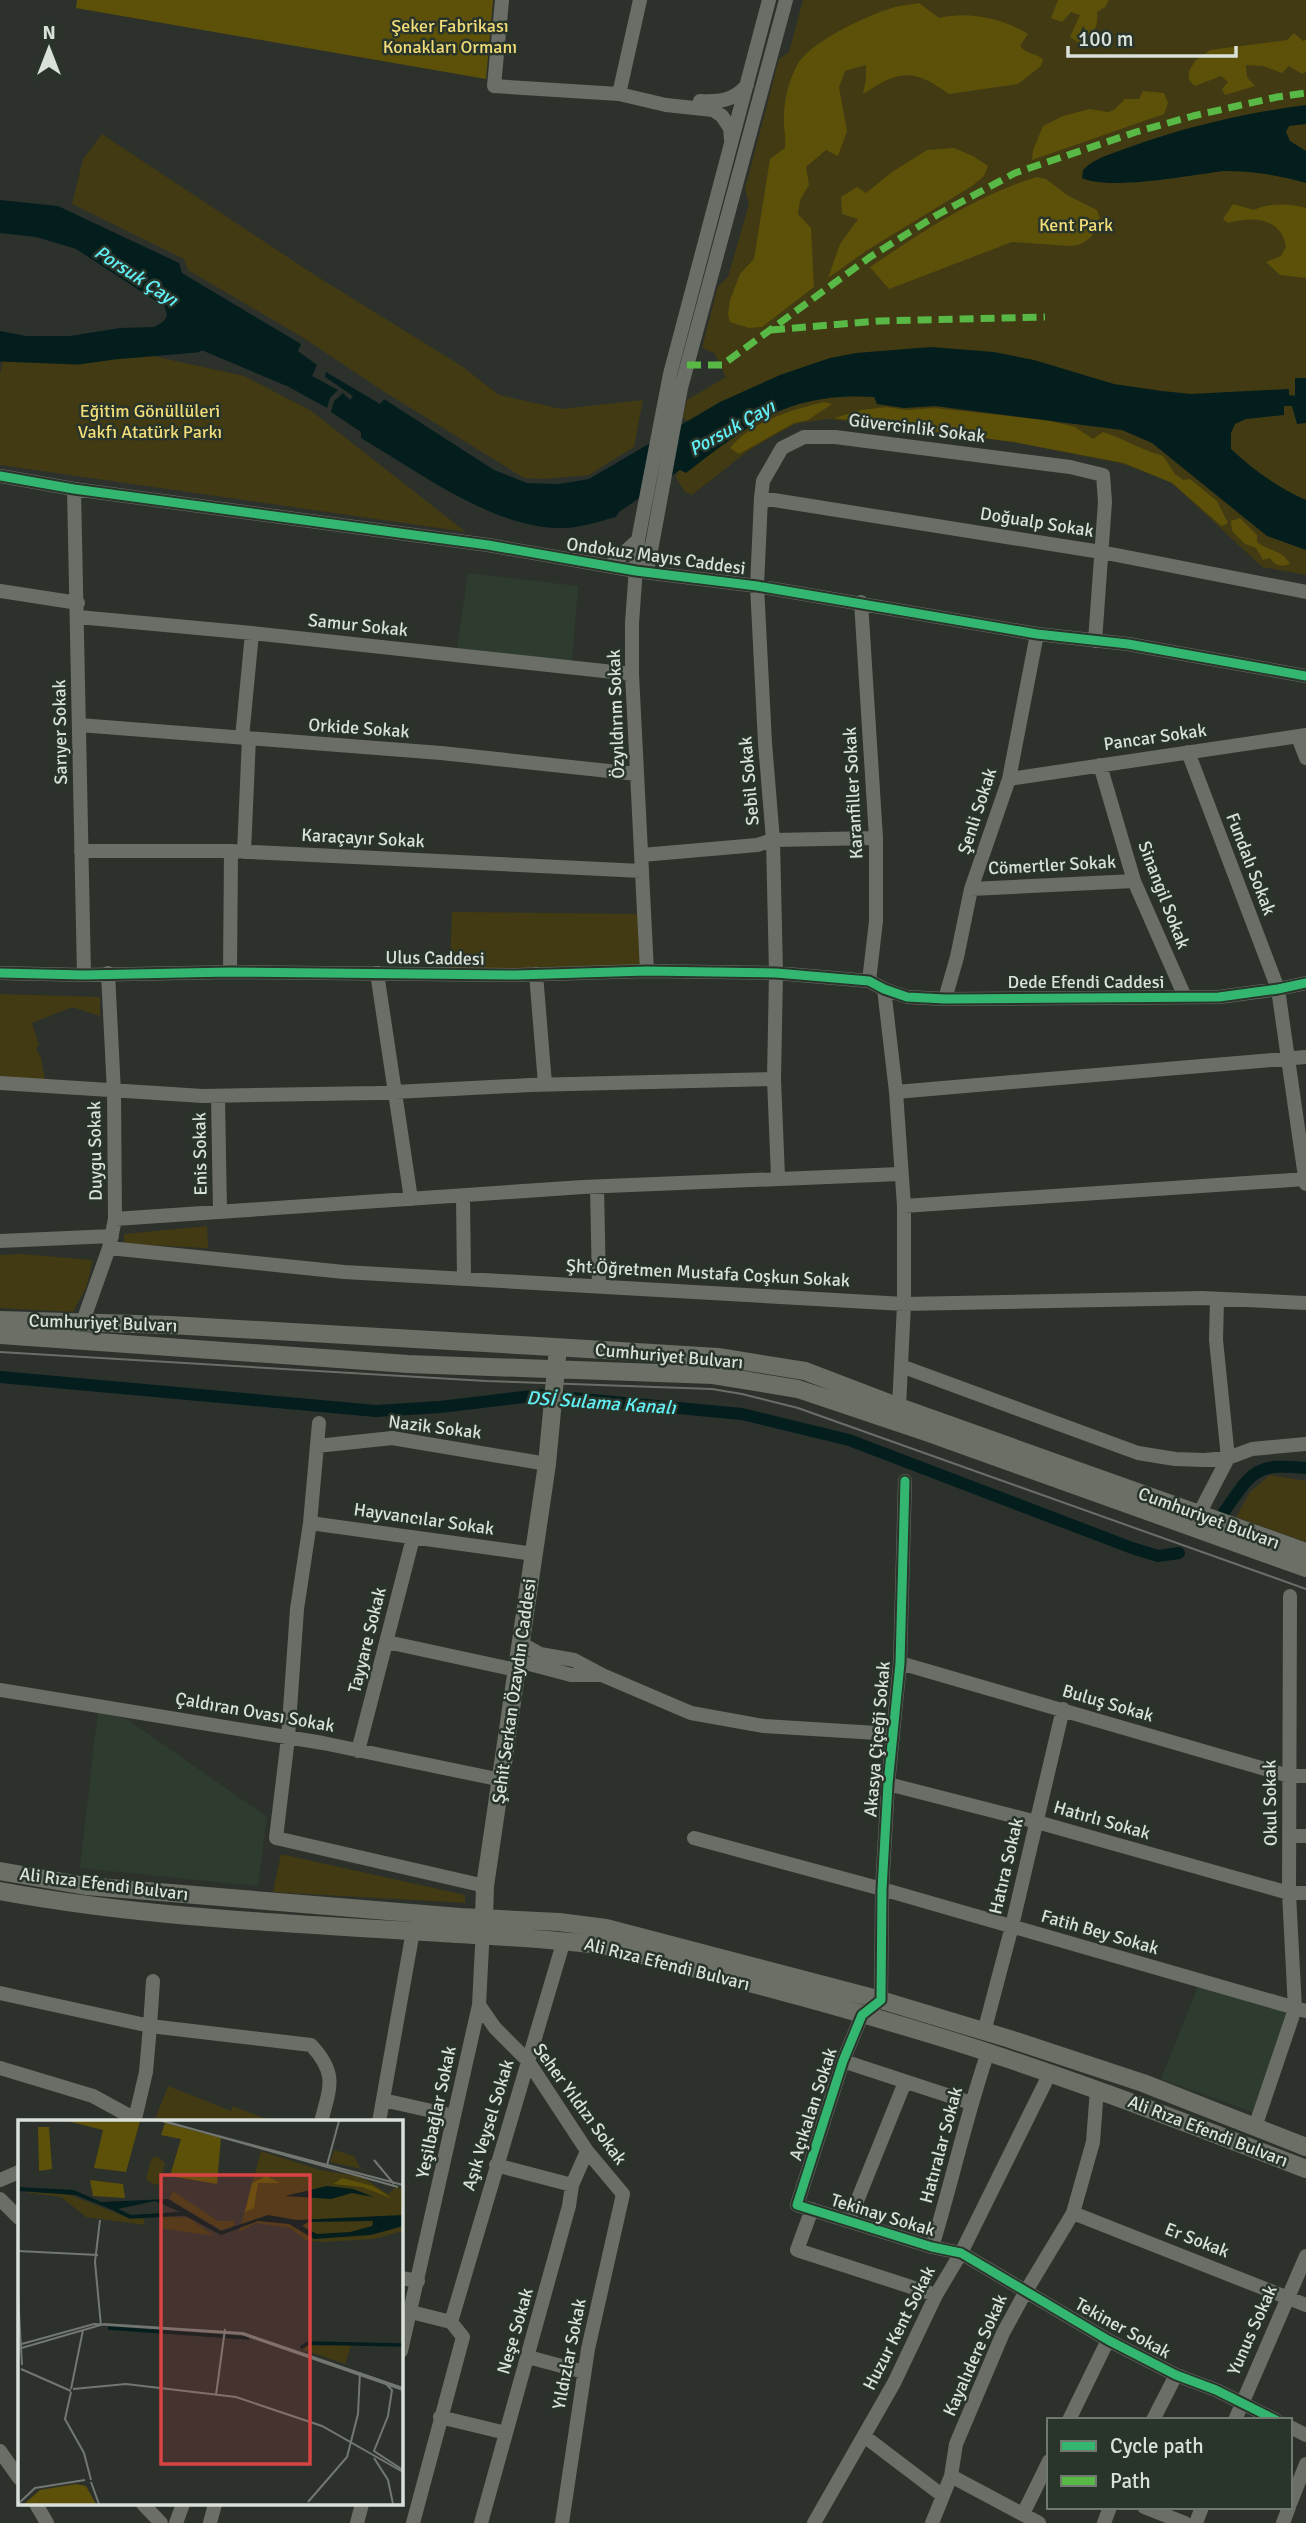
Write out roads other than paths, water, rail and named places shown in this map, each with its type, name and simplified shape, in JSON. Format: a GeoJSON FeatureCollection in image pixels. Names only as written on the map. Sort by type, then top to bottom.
{"type":"FeatureCollection","features":[{"type":"Feature","properties":{"kind":"main road","name":"Cumhuriyet Bulvarı"},"geometry":{"type":"LineString","coordinates":[[0,1320],[170,1325],[718,1357],[805,1371],[1306,1552]]}},
{"type":"Feature","properties":{"kind":"main road","name":"Cumhuriyet Bulvarı"},"geometry":{"type":"LineString","coordinates":[[0,1335],[408,1364],[713,1375],[798,1390],[926,1432],[1306,1568]]}},
{"type":"Feature","properties":{"kind":"main road","name":"Şehit Serkan Özaydın Caddesi"},"geometry":{"type":"LineString","coordinates":[[483,1927],[485,1886],[547,1464],[558,1348]]}},
{"type":"Feature","properties":{"kind":"main road","name":"Ali Rıza Efendi Bulvarı"},"geometry":{"type":"LineString","coordinates":[[0,1871],[86,1886],[483,1927],[606,1945],[862,2014],[988,2052],[1097,2089],[1306,2169]]}},
{"type":"Feature","properties":{"kind":"main road","name":"Ali Rıza Efendi Bulvarı"},"geometry":{"type":"LineString","coordinates":[[0,1891],[81,1906],[413,1931],[543,1921],[606,1928],[881,2000],[984,2032],[1143,2084],[1306,2147]]}},
{"type":"Feature","properties":{"kind":"street"},"geometry":{"type":"LineString","coordinates":[[502,0],[494,86],[619,94],[666,105],[713,110],[722,116],[754,125]]}},
{"type":"Feature","properties":{"kind":"street"},"geometry":{"type":"LineString","coordinates":[[619,94],[640,0]]}},
{"type":"Feature","properties":{"kind":"street"},"geometry":{"type":"LineString","coordinates":[[641,571],[638,540],[640,522],[670,374],[769,0]]}},
{"type":"Feature","properties":{"kind":"street"},"geometry":{"type":"LineString","coordinates":[[641,571],[657,516],[696,332],[786,0]]}},
{"type":"Feature","properties":{"kind":"street"},"geometry":{"type":"LineString","coordinates":[[724,100],[733,98],[747,85]]}},
{"type":"Feature","properties":{"kind":"street"},"geometry":{"type":"LineString","coordinates":[[650,100],[724,100],[758,108]]}},
{"type":"Feature","properties":{"kind":"street"},"geometry":{"type":"LineString","coordinates":[[722,116],[730,128],[731,145]]}},
{"type":"Feature","properties":{"kind":"street","name":"Güvercinlik Sokak"},"geometry":{"type":"LineString","coordinates":[[757,586],[763,481],[782,448],[804,437],[835,437],[1042,463],[1103,475],[1105,502],[1101,552]]}},
{"type":"Feature","properties":{"kind":"street","name":"Ondokuz Mayıs Caddesi"},"geometry":{"type":"LineString","coordinates":[[0,476],[74,489],[488,545],[641,571],[757,586],[1037,634],[1128,644],[1306,676]]}},
{"type":"Feature","properties":{"kind":"street","name":"Sarıyer Sokak"},"geometry":{"type":"LineString","coordinates":[[74,489],[84,975]]}},
{"type":"Feature","properties":{"kind":"street","name":"Doğualp Sokak"},"geometry":{"type":"LineString","coordinates":[[761,498],[1101,552],[1306,592]]}},
{"type":"Feature","properties":{"kind":"street"},"geometry":{"type":"LineString","coordinates":[[610,566],[638,540]]}},
{"type":"Feature","properties":{"kind":"street"},"geometry":{"type":"LineString","coordinates":[[1095,641],[1101,552]]}},
{"type":"Feature","properties":{"kind":"street","name":"Özyıldırım Sokak"},"geometry":{"type":"LineString","coordinates":[[641,571],[632,623],[632,674],[647,971]]}},
{"type":"Feature","properties":{"kind":"street","name":"Sebil Sokak"},"geometry":{"type":"LineString","coordinates":[[757,586],[773,839],[776,973],[774,1079],[778,1177]]}},
{"type":"Feature","properties":{"kind":"street","name":"Samur Sokak"},"geometry":{"type":"LineString","coordinates":[[0,591],[78,610],[251,633],[632,674]]}},
{"type":"Feature","properties":{"kind":"street","name":"Karanfiller Sokak"},"geometry":{"type":"LineString","coordinates":[[861,602],[876,838],[876,921],[869,981]]}},
{"type":"Feature","properties":{"kind":"street"},"geometry":{"type":"LineString","coordinates":[[230,972],[251,633]]}},
{"type":"Feature","properties":{"kind":"street","name":"Şenli Sokak"},"geometry":{"type":"LineString","coordinates":[[945,999],[957,957],[971,888],[1009,779],[1037,634]]}},
{"type":"Feature","properties":{"kind":"street","name":"Orkide Sokak"},"geometry":{"type":"LineString","coordinates":[[79,725],[441,753],[637,774]]}},
{"type":"Feature","properties":{"kind":"street"},"geometry":{"type":"LineString","coordinates":[[1302,736],[1306,758]]}},
{"type":"Feature","properties":{"kind":"street","name":"Pancar Sokak"},"geometry":{"type":"LineString","coordinates":[[1009,779],[1302,736]]}},
{"type":"Feature","properties":{"kind":"street","name":"Fundalı Sokak"},"geometry":{"type":"LineString","coordinates":[[1188,752],[1278,989],[1306,1180]]}},
{"type":"Feature","properties":{"kind":"street","name":"Sinangil Sokak"},"geometry":{"type":"LineString","coordinates":[[1100,765],[1135,881],[1185,997]]}},
{"type":"Feature","properties":{"kind":"street"},"geometry":{"type":"LineString","coordinates":[[642,855],[757,845],[773,839],[876,838]]}},
{"type":"Feature","properties":{"kind":"street","name":"Karaçayır Sokak"},"geometry":{"type":"LineString","coordinates":[[81,851],[238,852],[642,871]]}},
{"type":"Feature","properties":{"kind":"street","name":"Cömertler Sokak"},"geometry":{"type":"LineString","coordinates":[[971,888],[1135,881]]}},
{"type":"Feature","properties":{"kind":"street","name":"Ulus Caddesi"},"geometry":{"type":"LineString","coordinates":[[0,972],[84,975],[230,972],[536,974],[647,971],[776,973],[869,981]]}},
{"type":"Feature","properties":{"kind":"street","name":"Duygu Sokak"},"geometry":{"type":"LineString","coordinates":[[82,1324],[111,1242],[115,1219],[114,1092],[108,973]]}},
{"type":"Feature","properties":{"kind":"street"},"geometry":{"type":"LineString","coordinates":[[377,973],[411,1199]]}},
{"type":"Feature","properties":{"kind":"street"},"geometry":{"type":"LineString","coordinates":[[536,974],[545,1084]]}},
{"type":"Feature","properties":{"kind":"street","name":"Dede Efendi Caddesi"},"geometry":{"type":"LineString","coordinates":[[869,981],[907,997],[945,999],[1219,997],[1306,983]]}},
{"type":"Feature","properties":{"kind":"street"},"geometry":{"type":"LineString","coordinates":[[884,989],[896,1092],[904,1206],[904,1304],[899,1407]]}},
{"type":"Feature","properties":{"kind":"street"},"geometry":{"type":"LineString","coordinates":[[896,1092],[1306,1058]]}},
{"type":"Feature","properties":{"kind":"street"},"geometry":{"type":"LineString","coordinates":[[0,1083],[114,1092],[218,1096],[774,1079]]}},
{"type":"Feature","properties":{"kind":"street","name":"Enis Sokak"},"geometry":{"type":"LineString","coordinates":[[218,1096],[220,1212]]}},
{"type":"Feature","properties":{"kind":"street"},"geometry":{"type":"LineString","coordinates":[[115,1219],[597,1187],[778,1177],[900,1174]]}},
{"type":"Feature","properties":{"kind":"street"},"geometry":{"type":"LineString","coordinates":[[904,1206],[1306,1180]]}},
{"type":"Feature","properties":{"kind":"street"},"geometry":{"type":"LineString","coordinates":[[597,1187],[598,1286]]}},
{"type":"Feature","properties":{"kind":"street"},"geometry":{"type":"LineString","coordinates":[[463,1197],[464,1278]]}},
{"type":"Feature","properties":{"kind":"street","name":"Şht.Öğretmen Mustafa Coşkun Sokak"},"geometry":{"type":"LineString","coordinates":[[0,1241],[111,1242],[344,1272],[904,1304],[1217,1300],[1306,1303]]}},
{"type":"Feature","properties":{"kind":"street"},"geometry":{"type":"LineString","coordinates":[[1199,1514],[1228,1458],[1216,1340],[1217,1300]]}},
{"type":"Feature","properties":{"kind":"street"},"geometry":{"type":"LineString","coordinates":[[901,1366],[1138,1453],[1175,1459],[1228,1458],[1252,1449],[1306,1444]]}},
{"type":"Feature","properties":{"kind":"street"},"geometry":{"type":"LineString","coordinates":[[319,1423],[310,1523],[297,1609],[288,1738],[276,1838],[485,1886]]}},
{"type":"Feature","properties":{"kind":"street","name":"Nazik Sokak"},"geometry":{"type":"LineString","coordinates":[[317,1446],[392,1438],[547,1464]]}},
{"type":"Feature","properties":{"kind":"street"},"geometry":{"type":"LineString","coordinates":[[1287,1446],[1306,1450]]}},
{"type":"Feature","properties":{"kind":"street","name":"Akasya Çiçeği Sokak"},"geometry":{"type":"LineString","coordinates":[[881,2000],[888,1784],[900,1662],[905,1481]]}},
{"type":"Feature","properties":{"kind":"street","name":"Hayvancılar Sokak"},"geometry":{"type":"LineString","coordinates":[[310,1523],[534,1554]]}},
{"type":"Feature","properties":{"kind":"street","name":"Tayyare Sokak"},"geometry":{"type":"LineString","coordinates":[[358,1751],[413,1538]]}},
{"type":"Feature","properties":{"kind":"street","name":"Okul Sokak"},"geometry":{"type":"LineString","coordinates":[[1290,1596],[1289,1893],[1299,1957],[1300,2010]]}},
{"type":"Feature","properties":{"kind":"street"},"geometry":{"type":"LineString","coordinates":[[387,1642],[571,1675],[602,1675]]}},
{"type":"Feature","properties":{"kind":"street"},"geometry":{"type":"LineString","coordinates":[[520,1643],[540,1654],[574,1660],[602,1675],[691,1713],[764,1726],[893,1734]]}},
{"type":"Feature","properties":{"kind":"street","name":"Buluş Sokak"},"geometry":{"type":"LineString","coordinates":[[900,1662],[1289,1776],[1306,1776]]}},
{"type":"Feature","properties":{"kind":"street","name":"Çaldıran Ovası Sokak"},"geometry":{"type":"LineString","coordinates":[[0,1690],[288,1738],[502,1780]]}},
{"type":"Feature","properties":{"kind":"street","name":"Hatıra Sokak"},"geometry":{"type":"LineString","coordinates":[[984,2032],[1063,1709]]}},
{"type":"Feature","properties":{"kind":"street","name":"Hatırlı Sokak"},"geometry":{"type":"LineString","coordinates":[[888,1784],[1037,1822],[1289,1893],[1306,1893]]}},
{"type":"Feature","properties":{"kind":"street"},"geometry":{"type":"LineString","coordinates":[[1291,1836],[1306,1836]]}},
{"type":"Feature","properties":{"kind":"street","name":"Fatih Bey Sokak"},"geometry":{"type":"LineString","coordinates":[[694,1838],[883,1889],[1300,2010]]}},
{"type":"Feature","properties":{"kind":"street","name":"Yeşilbağlar Sokak"},"geometry":{"type":"LineString","coordinates":[[402,2347],[479,2005],[483,1927]]}},
{"type":"Feature","properties":{"kind":"street"},"geometry":{"type":"LineString","coordinates":[[379,2120],[413,1931]]}},
{"type":"Feature","properties":{"kind":"street","name":"Aşık Veysel Sokak"},"geometry":{"type":"LineString","coordinates":[[451,2322],[564,1940]]}},
{"type":"Feature","properties":{"kind":"street"},"geometry":{"type":"LineString","coordinates":[[136,2120],[145,2071],[153,1981]]}},
{"type":"Feature","properties":{"kind":"street"},"geometry":{"type":"LineString","coordinates":[[0,1993],[150,2026],[310,2045],[324,2059],[331,2083],[322,2120]]}},
{"type":"Feature","properties":{"kind":"street"},"geometry":{"type":"LineString","coordinates":[[862,2014],[881,2000]]}},
{"type":"Feature","properties":{"kind":"street","name":"Seher Yıldızı Sokak"},"geometry":{"type":"LineString","coordinates":[[479,2005],[495,2028],[528,2061],[587,2151],[623,2194]]}},
{"type":"Feature","properties":{"kind":"street"},"geometry":{"type":"LineString","coordinates":[[1255,2127],[1300,2010]]}},
{"type":"Feature","properties":{"kind":"street","name":"Açıkalan Sokak"},"geometry":{"type":"LineString","coordinates":[[797,2205],[843,2061],[862,2014]]}},
{"type":"Feature","properties":{"kind":"street","name":"Hatıralar Sokak"},"geometry":{"type":"LineString","coordinates":[[932,2247],[971,2103],[988,2052]]}},
{"type":"Feature","properties":{"kind":"street"},"geometry":{"type":"LineString","coordinates":[[843,2061],[971,2103]]}},
{"type":"Feature","properties":{"kind":"street"},"geometry":{"type":"LineString","coordinates":[[0,2068],[93,2096],[134,2120]]}},
{"type":"Feature","properties":{"kind":"street","name":"Huzur Kent Sokak"},"geometry":{"type":"LineString","coordinates":[[814,2523],[894,2383],[1050,2073]]}},
{"type":"Feature","properties":{"kind":"street"},"geometry":{"type":"LineString","coordinates":[[849,2221],[905,2082]]}},
{"type":"Feature","properties":{"kind":"street","name":"Kayalıdere Sokak"},"geometry":{"type":"LineString","coordinates":[[932,2523],[951,2476],[956,2444],[1003,2333],[1073,2213],[1093,2142],[1097,2089]]}},
{"type":"Feature","properties":{"kind":"street"},"geometry":{"type":"LineString","coordinates":[[383,2100],[454,2116]]}},
{"type":"Feature","properties":{"kind":"street","name":"Neşe Sokak"},"geometry":{"type":"LineString","coordinates":[[481,2523],[569,2206],[572,2185],[587,2151]]}},
{"type":"Feature","properties":{"kind":"street"},"geometry":{"type":"LineString","coordinates":[[496,2165],[572,2185]]}},
{"type":"Feature","properties":{"kind":"street"},"geometry":{"type":"LineString","coordinates":[[0,2180],[18,2172]]}},
{"type":"Feature","properties":{"kind":"street","name":"Yıldızlar Sokak"},"geometry":{"type":"LineString","coordinates":[[562,2523],[584,2372],[623,2194]]}},
{"type":"Feature","properties":{"kind":"street"},"geometry":{"type":"LineString","coordinates":[[0,2199],[18,2217]]}},
{"type":"Feature","properties":{"kind":"street","name":"Tekinay Sokak"},"geometry":{"type":"LineString","coordinates":[[797,2205],[932,2247],[961,2253]]}},
{"type":"Feature","properties":{"kind":"street"},"geometry":{"type":"LineString","coordinates":[[812,2209],[797,2250],[936,2295]]}},
{"type":"Feature","properties":{"kind":"street","name":"Er Sokak"},"geometry":{"type":"LineString","coordinates":[[1073,2213],[1306,2305]]}},
{"type":"Feature","properties":{"kind":"street","name":"Tekiner Sokak"},"geometry":{"type":"LineString","coordinates":[[961,2253],[1108,2340],[1176,2375],[1272,2418]]}},
{"type":"Feature","properties":{"kind":"street","name":"Yunus Sokak"},"geometry":{"type":"LineString","coordinates":[[1236,2418],[1306,2256]]}},
{"type":"Feature","properties":{"kind":"street"},"geometry":{"type":"LineString","coordinates":[[402,2278],[418,2281]]}},
{"type":"Feature","properties":{"kind":"street"},"geometry":{"type":"LineString","coordinates":[[411,2312],[451,2322],[463,2337],[413,2523]]}},
{"type":"Feature","properties":{"kind":"street"},"geometry":{"type":"LineString","coordinates":[[1070,2418],[1108,2340]]}},
{"type":"Feature","properties":{"kind":"street"},"geometry":{"type":"LineString","coordinates":[[528,2357],[584,2372]]}},
{"type":"Feature","properties":{"kind":"street"},"geometry":{"type":"LineString","coordinates":[[1154,2418],[1176,2375]]}},
{"type":"Feature","properties":{"kind":"street"},"geometry":{"type":"LineString","coordinates":[[440,2417],[506,2433]]}},
{"type":"Feature","properties":{"kind":"street"},"geometry":{"type":"LineString","coordinates":[[864,2436],[943,2496]]}},
{"type":"Feature","properties":{"kind":"street"},"geometry":{"type":"LineString","coordinates":[[0,2451],[18,2477]]}},
{"type":"Feature","properties":{"kind":"street"},"geometry":{"type":"LineString","coordinates":[[1292,2500],[1306,2464]]}},
{"type":"Feature","properties":{"kind":"street"},"geometry":{"type":"LineString","coordinates":[[1023,2514],[1047,2465]]}},
{"type":"Feature","properties":{"kind":"street"},"geometry":{"type":"LineString","coordinates":[[951,2476],[1039,2523]]}},
{"type":"Feature","properties":{"kind":"street"},"geometry":{"type":"LineString","coordinates":[[37,2506],[47,2523]]}},
{"type":"Feature","properties":{"kind":"street"},"geometry":{"type":"LineString","coordinates":[[145,2506],[161,2523]]}},
{"type":"Feature","properties":{"kind":"street"},"geometry":{"type":"LineString","coordinates":[[176,2523],[182,2506]]}},
{"type":"Feature","properties":{"kind":"street"},"geometry":{"type":"LineString","coordinates":[[210,2523],[214,2506]]}},
{"type":"Feature","properties":{"kind":"street"},"geometry":{"type":"LineString","coordinates":[[357,2523],[361,2506]]}},
{"type":"Feature","properties":{"kind":"street"},"geometry":{"type":"LineString","coordinates":[[1149,2509],[1185,2523]]}},
{"type":"Feature","properties":{"kind":"water"},"geometry":{"type":"Polygon","coordinates":[[[1306,105],[1306,124],[1289,126],[1286,132],[1290,141],[1306,151],[1306,183],[1235,171],[1130,183],[1095,182],[1082,178],[1083,170],[1098,159],[1149,140],[1215,122],[1306,105]]]}},
{"type":"Feature","properties":{"kind":"water"},"geometry":{"type":"Polygon","coordinates":[[[0,200],[58,206],[179,263],[182,273],[301,344],[298,351],[317,365],[312,376],[338,390],[330,398],[327,408],[289,387],[199,349],[151,343],[108,345],[71,352],[29,351],[0,345],[0,331],[26,336],[70,336],[120,328],[154,327],[167,316],[165,307],[76,249],[36,237],[0,233],[0,200]]]}},
{"type":"Feature","properties":{"kind":"water"},"geometry":{"type":"Polygon","coordinates":[[[931,347],[994,352],[1034,360],[1114,384],[1191,394],[1289,389],[1289,395],[1295,396],[1295,378],[1306,378],[1306,423],[1297,424],[1292,406],[1284,406],[1284,415],[1246,419],[1235,424],[1231,433],[1231,449],[1285,490],[1306,500],[1306,550],[1267,536],[1152,443],[1122,430],[935,406],[904,408],[877,404],[874,397],[817,400],[772,414],[731,439],[686,473],[680,470],[619,512],[616,517],[570,528],[537,526],[484,509],[458,496],[361,438],[361,432],[331,412],[334,401],[343,393],[350,400],[353,396],[325,377],[326,372],[380,404],[384,399],[494,470],[527,483],[559,484],[589,479],[720,402],[780,375],[830,358],[856,353],[931,347]]]}},
{"type":"Feature","properties":{"kind":"waterway","name":"Porsuk Çayı"},"geometry":{"type":"LineString","coordinates":[[0,351],[77,354],[196,342]]}},
{"type":"Feature","properties":{"kind":"waterway","name":"DSİ Sulama Kanalı"},"geometry":{"type":"LineString","coordinates":[[0,1377],[376,1411],[440,1407],[540,1395],[742,1414],[849,1440],[1132,1548],[1158,1556],[1179,1553]]}},
{"type":"Feature","properties":{"kind":"waterway","name":"DSİ Sulama Kanalı"},"geometry":{"type":"LineString","coordinates":[[1224,1512],[1256,1473],[1275,1467],[1306,1468]]}},
{"type":"Feature","properties":{"kind":"tram line"},"geometry":{"type":"LineString","coordinates":[[0,1352],[486,1381],[712,1389],[742,1394],[798,1408],[1306,1589]]}},
{"type":"Feature","properties":{"kind":"park label","name":"Şeker Fabrikası Konakları Ormanı"},"geometry":{"type":"Point","coordinates":[450,36]}},
{"type":"Feature","properties":{"kind":"park label","name":"Kent Park"},"geometry":{"type":"Point","coordinates":[1076,225]}},
{"type":"Feature","properties":{"kind":"park label","name":"Eğitim Gönüllüleri Vakfı Atatürk Parkı"},"geometry":{"type":"Point","coordinates":[150,421]}}]}
